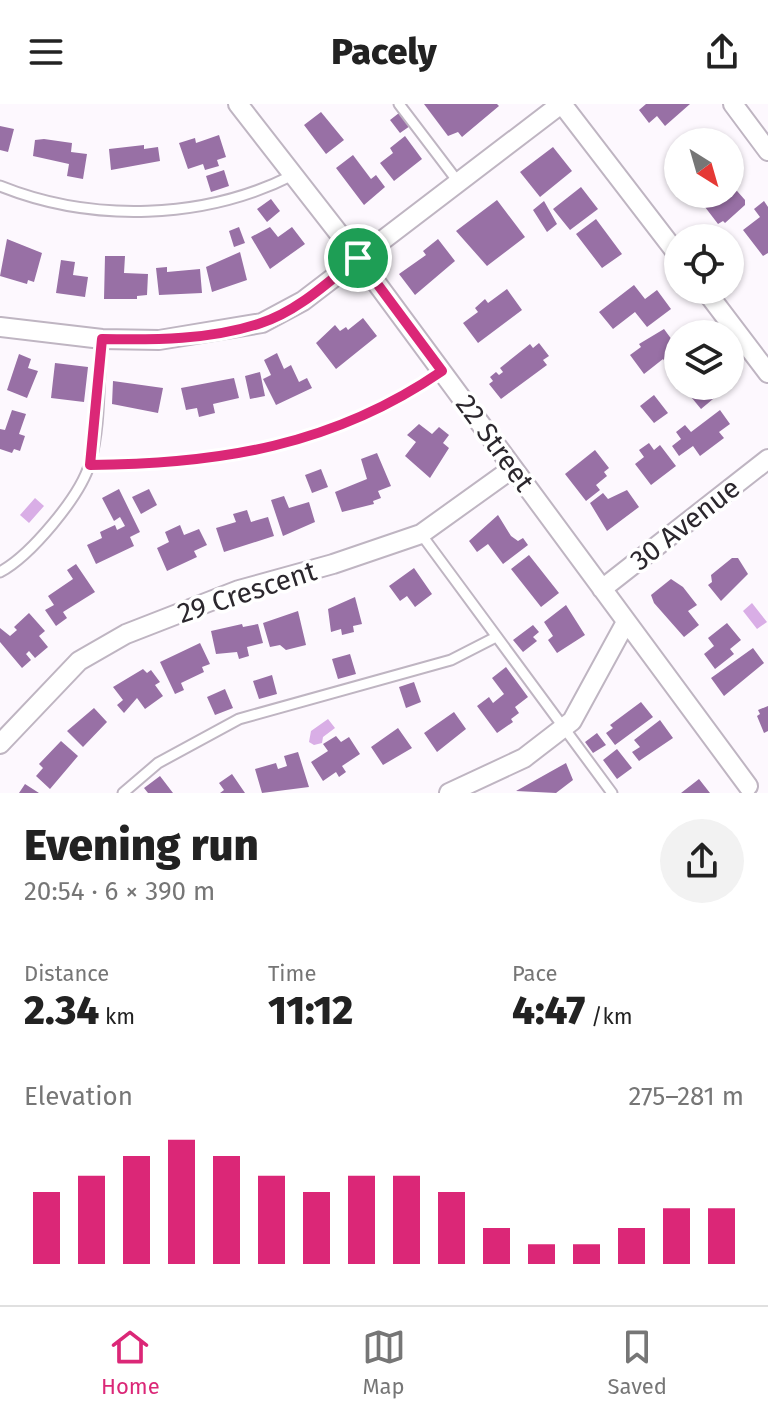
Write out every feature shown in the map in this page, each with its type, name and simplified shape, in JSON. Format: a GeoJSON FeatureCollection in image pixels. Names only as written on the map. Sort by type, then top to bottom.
{"type":"FeatureCollection","features":[{"type":"Feature","properties":{"kind":"street","name":"22 Street"},"geometry":{"type":"LineString","coordinates":[[238,104],[358,258],[748,786]]}},
{"type":"Feature","properties":{"kind":"street"},"geometry":{"type":"LineString","coordinates":[[0,327],[102,339],[159,340],[262,323],[303,301],[562,104],[664,237]]}},
{"type":"Feature","properties":{"kind":"street"},"geometry":{"type":"LineString","coordinates":[[733,104],[768,151]]}},
{"type":"Feature","properties":{"kind":"street"},"geometry":{"type":"LineString","coordinates":[[716,304],[768,373]]}},
{"type":"Feature","properties":{"kind":"street","name":"30 Avenue"},"geometry":{"type":"LineString","coordinates":[[602,589],[768,459]]}},
{"type":"Feature","properties":{"kind":"street","name":"29 Crescent"},"geometry":{"type":"LineString","coordinates":[[0,744],[79,661],[126,634],[239,590],[333,564],[421,534],[513,468]]}},
{"type":"Feature","properties":{"kind":"street"},"geometry":{"type":"LineString","coordinates":[[459,792],[524,758],[572,721],[626,622]]}},
{"type":"Feature","properties":{"kind":"lane"},"geometry":{"type":"LineString","coordinates":[[399,104],[459,183]]}},
{"type":"Feature","properties":{"kind":"lane"},"geometry":{"type":"LineString","coordinates":[[0,186],[38,201],[89,210],[155,212],[261,191],[293,175]]}},
{"type":"Feature","properties":{"kind":"lane"},"geometry":{"type":"LineString","coordinates":[[0,572],[34,545],[65,506],[90,465],[102,339]]}},
{"type":"Feature","properties":{"kind":"lane"},"geometry":{"type":"LineString","coordinates":[[90,465],[211,459],[283,446],[342,426],[402,398],[442,371]]}},
{"type":"Feature","properties":{"kind":"lane"},"geometry":{"type":"LineString","coordinates":[[421,534],[612,793]]}},
{"type":"Feature","properties":{"kind":"lane"},"geometry":{"type":"LineString","coordinates":[[123,793],[158,763],[239,719],[451,660],[496,637]]}},
{"type":"Feature","properties":{"kind":"shaded area"},"geometry":{"type":"Polygon","coordinates":[[[35,498],[44,506],[29,523],[20,515],[35,498]]]}},
{"type":"Feature","properties":{"kind":"shaded area"},"geometry":{"type":"Polygon","coordinates":[[[752,603],[767,622],[757,629],[743,611],[752,603]]]}},
{"type":"Feature","properties":{"kind":"shaded area"},"geometry":{"type":"Polygon","coordinates":[[[328,719],[335,728],[323,737],[322,743],[314,745],[309,742],[311,731],[328,719]]]}},
{"type":"Feature","properties":{"kind":"building"},"geometry":{"type":"Polygon","coordinates":[[[424,104],[499,106],[462,137],[458,132],[448,136],[424,104]]]}},
{"type":"Feature","properties":{"kind":"building"},"geometry":{"type":"Polygon","coordinates":[[[646,104],[690,104],[665,126],[657,116],[649,123],[639,110],[646,104]]]}},
{"type":"Feature","properties":{"kind":"building"},"geometry":{"type":"Polygon","coordinates":[[[321,112],[344,140],[326,154],[304,125],[321,112]]]}},
{"type":"Feature","properties":{"kind":"building"},"geometry":{"type":"Polygon","coordinates":[[[399,113],[410,126],[400,133],[390,120],[399,113]]]}},
{"type":"Feature","properties":{"kind":"building"},"geometry":{"type":"Polygon","coordinates":[[[0,126],[14,129],[8,152],[0,150],[0,126]]]}},
{"type":"Feature","properties":{"kind":"building"},"geometry":{"type":"Polygon","coordinates":[[[219,135],[226,157],[217,160],[219,166],[205,170],[203,164],[188,169],[179,143],[195,138],[196,143],[219,135]]]}},
{"type":"Feature","properties":{"kind":"building"},"geometry":{"type":"Polygon","coordinates":[[[405,136],[422,159],[394,181],[380,163],[393,153],[390,148],[405,136]]]}},
{"type":"Feature","properties":{"kind":"building"},"geometry":{"type":"Polygon","coordinates":[[[35,140],[72,143],[71,152],[87,154],[83,179],[67,176],[69,164],[33,156],[35,140]]]}},
{"type":"Feature","properties":{"kind":"building"},"geometry":{"type":"Polygon","coordinates":[[[144,145],[144,149],[158,147],[160,161],[111,170],[109,149],[144,145]]]}},
{"type":"Feature","properties":{"kind":"building"},"geometry":{"type":"Polygon","coordinates":[[[553,147],[572,171],[540,197],[520,172],[553,147]]]}},
{"type":"Feature","properties":{"kind":"building"},"geometry":{"type":"Polygon","coordinates":[[[353,155],[371,179],[376,175],[385,187],[364,205],[336,168],[353,155]]]}},
{"type":"Feature","properties":{"kind":"building"},"geometry":{"type":"Polygon","coordinates":[[[224,170],[229,186],[211,192],[206,176],[224,170]]]}},
{"type":"Feature","properties":{"kind":"building"},"geometry":{"type":"Polygon","coordinates":[[[581,187],[598,209],[570,230],[553,209],[581,187]]]}},
{"type":"Feature","properties":{"kind":"building"},"geometry":{"type":"Polygon","coordinates":[[[271,199],[280,211],[267,222],[257,209],[271,199]]]}},
{"type":"Feature","properties":{"kind":"building"},"geometry":{"type":"Polygon","coordinates":[[[497,200],[525,237],[487,266],[456,231],[497,200]]]}},
{"type":"Feature","properties":{"kind":"building"},"geometry":{"type":"Polygon","coordinates":[[[544,201],[557,224],[547,232],[533,210],[544,201]]]}},
{"type":"Feature","properties":{"kind":"building"},"geometry":{"type":"Polygon","coordinates":[[[764,201],[768,207],[768,253],[763,256],[744,231],[760,217],[754,209],[764,201]]]}},
{"type":"Feature","properties":{"kind":"building"},"geometry":{"type":"Polygon","coordinates":[[[706,208],[742,208],[725,223],[718,224],[706,208]]]}},
{"type":"Feature","properties":{"kind":"building"},"geometry":{"type":"Polygon","coordinates":[[[596,219],[622,254],[602,268],[576,234],[596,219]]]}},
{"type":"Feature","properties":{"kind":"building"},"geometry":{"type":"Polygon","coordinates":[[[239,227],[245,243],[234,247],[229,231],[239,227]]]}},
{"type":"Feature","properties":{"kind":"building"},"geometry":{"type":"Polygon","coordinates":[[[270,227],[278,237],[292,227],[305,244],[270,269],[251,237],[270,227]]]}},
{"type":"Feature","properties":{"kind":"building"},"geometry":{"type":"Polygon","coordinates":[[[7,239],[42,253],[34,282],[28,280],[27,284],[0,276],[7,239]]]}},
{"type":"Feature","properties":{"kind":"building"},"geometry":{"type":"Polygon","coordinates":[[[438,239],[455,261],[415,295],[399,274],[426,255],[423,251],[438,239]]]}},
{"type":"Feature","properties":{"kind":"building"},"geometry":{"type":"Polygon","coordinates":[[[240,252],[247,280],[212,292],[206,267],[240,252]]]}},
{"type":"Feature","properties":{"kind":"building"},"geometry":{"type":"Polygon","coordinates":[[[105,256],[125,256],[124,273],[148,274],[147,295],[137,296],[137,299],[104,299],[105,256]]]}},
{"type":"Feature","properties":{"kind":"building"},"geometry":{"type":"Polygon","coordinates":[[[61,260],[75,262],[73,275],[88,277],[85,297],[56,293],[61,260]]]}},
{"type":"Feature","properties":{"kind":"building"},"geometry":{"type":"Polygon","coordinates":[[[167,267],[167,272],[200,269],[202,293],[159,295],[156,268],[167,267]]]}},
{"type":"Feature","properties":{"kind":"building"},"geometry":{"type":"Polygon","coordinates":[[[634,285],[645,299],[657,290],[664,304],[671,309],[647,327],[635,312],[613,329],[599,312],[634,285]]]}},
{"type":"Feature","properties":{"kind":"building"},"geometry":{"type":"Polygon","coordinates":[[[507,289],[522,310],[478,343],[463,323],[478,312],[475,308],[485,299],[488,303],[507,289]]]}},
{"type":"Feature","properties":{"kind":"building"},"geometry":{"type":"Polygon","coordinates":[[[363,318],[377,336],[336,369],[316,343],[335,325],[340,331],[346,327],[348,330],[363,318]]]}},
{"type":"Feature","properties":{"kind":"building"},"geometry":{"type":"Polygon","coordinates":[[[664,329],[664,360],[644,374],[630,355],[641,347],[639,344],[664,329]]]}},
{"type":"Feature","properties":{"kind":"building"},"geometry":{"type":"Polygon","coordinates":[[[539,343],[549,356],[543,360],[547,365],[501,399],[489,384],[493,381],[490,377],[496,372],[499,375],[503,372],[500,368],[530,344],[533,348],[539,343]]]}},
{"type":"Feature","properties":{"kind":"building"},"geometry":{"type":"Polygon","coordinates":[[[277,353],[284,369],[291,365],[299,382],[307,378],[312,388],[276,405],[263,379],[271,375],[264,360],[277,353]]]}},
{"type":"Feature","properties":{"kind":"building"},"geometry":{"type":"Polygon","coordinates":[[[19,354],[31,359],[28,368],[38,371],[27,398],[7,390],[19,354]]]}},
{"type":"Feature","properties":{"kind":"building"},"geometry":{"type":"Polygon","coordinates":[[[55,363],[88,367],[84,402],[51,398],[55,363]]]}},
{"type":"Feature","properties":{"kind":"building"},"geometry":{"type":"Polygon","coordinates":[[[260,372],[265,396],[250,399],[245,376],[260,372]]]}},
{"type":"Feature","properties":{"kind":"building"},"geometry":{"type":"Polygon","coordinates":[[[234,378],[239,398],[213,404],[215,413],[199,417],[197,408],[186,410],[181,388],[234,378]]]}},
{"type":"Feature","properties":{"kind":"building"},"geometry":{"type":"Polygon","coordinates":[[[113,381],[163,388],[158,413],[112,404],[113,381]]]}},
{"type":"Feature","properties":{"kind":"building"},"geometry":{"type":"Polygon","coordinates":[[[654,395],[668,413],[654,423],[640,406],[654,395]]]}},
{"type":"Feature","properties":{"kind":"building"},"geometry":{"type":"Polygon","coordinates":[[[694,400],[712,400],[701,409],[694,400]]]}},
{"type":"Feature","properties":{"kind":"building"},"geometry":{"type":"Polygon","coordinates":[[[12,410],[26,414],[19,434],[25,436],[20,451],[14,449],[12,453],[0,449],[0,429],[5,430],[12,410]]]}},
{"type":"Feature","properties":{"kind":"building"},"geometry":{"type":"Polygon","coordinates":[[[720,410],[730,424],[719,432],[724,438],[700,456],[693,446],[679,456],[672,446],[681,439],[676,432],[685,425],[691,432],[720,410]]]}},
{"type":"Feature","properties":{"kind":"building"},"geometry":{"type":"Polygon","coordinates":[[[419,424],[432,434],[439,427],[449,435],[443,443],[449,448],[430,478],[405,456],[416,442],[407,435],[419,424]]]}},
{"type":"Feature","properties":{"kind":"building"},"geometry":{"type":"Polygon","coordinates":[[[649,443],[654,450],[660,445],[676,466],[651,485],[635,464],[644,457],[639,450],[649,443]]]}},
{"type":"Feature","properties":{"kind":"building"},"geometry":{"type":"Polygon","coordinates":[[[595,450],[609,468],[604,472],[607,476],[596,485],[600,490],[586,501],[565,474],[595,450]]]}},
{"type":"Feature","properties":{"kind":"building"},"geometry":{"type":"Polygon","coordinates":[[[377,453],[391,486],[378,491],[381,498],[373,501],[374,504],[342,512],[335,492],[367,479],[361,459],[377,453]]]}},
{"type":"Feature","properties":{"kind":"building"},"geometry":{"type":"Polygon","coordinates":[[[321,469],[328,487],[312,493],[305,475],[321,469]]]}},
{"type":"Feature","properties":{"kind":"building"},"geometry":{"type":"Polygon","coordinates":[[[119,489],[140,532],[130,537],[134,546],[96,564],[87,545],[102,538],[100,532],[115,525],[117,530],[125,526],[120,517],[114,521],[102,498],[119,489]]]}},
{"type":"Feature","properties":{"kind":"building"},"geometry":{"type":"Polygon","coordinates":[[[149,489],[157,505],[141,514],[132,497],[149,489]]]}},
{"type":"Feature","properties":{"kind":"building"},"geometry":{"type":"Polygon","coordinates":[[[627,490],[639,507],[607,531],[590,503],[603,493],[608,499],[627,490]]]}},
{"type":"Feature","properties":{"kind":"building"},"geometry":{"type":"Polygon","coordinates":[[[284,496],[289,508],[309,502],[315,522],[283,536],[271,500],[284,496]]]}},
{"type":"Feature","properties":{"kind":"building"},"geometry":{"type":"Polygon","coordinates":[[[247,510],[251,522],[268,517],[274,536],[224,552],[216,528],[236,522],[233,514],[247,510]]]}},
{"type":"Feature","properties":{"kind":"building"},"geometry":{"type":"Polygon","coordinates":[[[498,515],[511,536],[518,541],[523,538],[528,545],[503,564],[488,544],[477,552],[469,541],[498,515]]]}},
{"type":"Feature","properties":{"kind":"building"},"geometry":{"type":"Polygon","coordinates":[[[180,525],[184,535],[199,529],[207,545],[194,551],[197,557],[167,571],[157,548],[169,542],[165,532],[180,525]]]}},
{"type":"Feature","properties":{"kind":"building"},"geometry":{"type":"Polygon","coordinates":[[[529,555],[559,593],[541,607],[511,569],[529,555]]]}},
{"type":"Feature","properties":{"kind":"building"},"geometry":{"type":"Polygon","coordinates":[[[732,558],[738,558],[748,574],[721,601],[708,585],[712,582],[711,575],[732,558]]]}},
{"type":"Feature","properties":{"kind":"building"},"geometry":{"type":"Polygon","coordinates":[[[76,564],[95,592],[63,612],[67,618],[56,626],[45,610],[54,605],[48,596],[73,579],[67,570],[76,564]]]}},
{"type":"Feature","properties":{"kind":"building"},"geometry":{"type":"Polygon","coordinates":[[[414,568],[432,594],[415,607],[407,596],[400,601],[389,586],[414,568]]]}},
{"type":"Feature","properties":{"kind":"building"},"geometry":{"type":"Polygon","coordinates":[[[671,579],[683,587],[697,605],[688,611],[699,625],[684,637],[654,603],[651,595],[671,579]]]}},
{"type":"Feature","properties":{"kind":"building"},"geometry":{"type":"Polygon","coordinates":[[[355,597],[362,624],[353,626],[354,632],[342,635],[341,629],[331,632],[328,609],[355,597]]]}},
{"type":"Feature","properties":{"kind":"building"},"geometry":{"type":"Polygon","coordinates":[[[566,605],[585,635],[557,653],[548,640],[553,636],[544,622],[566,605]]]}},
{"type":"Feature","properties":{"kind":"building"},"geometry":{"type":"Polygon","coordinates":[[[298,611],[306,645],[286,650],[280,645],[270,647],[263,623],[298,611]]]}},
{"type":"Feature","properties":{"kind":"building"},"geometry":{"type":"Polygon","coordinates":[[[29,613],[45,631],[39,636],[48,647],[35,658],[29,651],[26,654],[31,660],[22,668],[0,642],[0,628],[10,636],[17,630],[14,627],[29,613]]]}},
{"type":"Feature","properties":{"kind":"building"},"geometry":{"type":"Polygon","coordinates":[[[727,623],[741,640],[730,649],[734,654],[715,669],[704,654],[714,646],[708,638],[727,623]]]}},
{"type":"Feature","properties":{"kind":"building"},"geometry":{"type":"Polygon","coordinates":[[[242,624],[243,627],[258,624],[263,643],[247,647],[249,656],[239,659],[237,652],[216,654],[211,631],[242,624]]]}},
{"type":"Feature","properties":{"kind":"building"},"geometry":{"type":"Polygon","coordinates":[[[533,625],[539,632],[533,637],[537,641],[523,652],[513,640],[533,625]]]}},
{"type":"Feature","properties":{"kind":"building"},"geometry":{"type":"Polygon","coordinates":[[[200,643],[210,664],[202,667],[204,672],[181,683],[184,690],[175,694],[160,662],[200,643]]]}},
{"type":"Feature","properties":{"kind":"building"},"geometry":{"type":"Polygon","coordinates":[[[753,648],[764,663],[724,696],[711,678],[753,648]]]}},
{"type":"Feature","properties":{"kind":"building"},"geometry":{"type":"Polygon","coordinates":[[[350,654],[356,674],[338,679],[332,659],[350,654]]]}},
{"type":"Feature","properties":{"kind":"building"},"geometry":{"type":"Polygon","coordinates":[[[506,667],[528,697],[515,707],[519,713],[511,719],[513,722],[497,733],[477,706],[489,697],[493,703],[504,694],[492,678],[506,667]]]}},
{"type":"Feature","properties":{"kind":"building"},"geometry":{"type":"Polygon","coordinates":[[[143,669],[147,673],[151,670],[160,682],[155,685],[163,696],[145,709],[137,698],[124,713],[117,705],[123,700],[113,687],[143,669]]]}},
{"type":"Feature","properties":{"kind":"building"},"geometry":{"type":"Polygon","coordinates":[[[272,675],[277,694],[259,699],[253,681],[272,675]]]}},
{"type":"Feature","properties":{"kind":"building"},"geometry":{"type":"Polygon","coordinates":[[[414,682],[421,702],[406,708],[399,687],[414,682]]]}},
{"type":"Feature","properties":{"kind":"building"},"geometry":{"type":"Polygon","coordinates":[[[225,689],[233,708],[215,715],[207,697],[225,689]]]}},
{"type":"Feature","properties":{"kind":"building"},"geometry":{"type":"Polygon","coordinates":[[[641,702],[653,717],[615,745],[606,733],[613,728],[610,725],[641,702]]]}},
{"type":"Feature","properties":{"kind":"building"},"geometry":{"type":"Polygon","coordinates":[[[768,706],[768,731],[764,733],[757,716],[760,714],[758,710],[768,706]]]}},
{"type":"Feature","properties":{"kind":"building"},"geometry":{"type":"Polygon","coordinates":[[[94,708],[107,722],[83,747],[67,731],[94,708]]]}},
{"type":"Feature","properties":{"kind":"building"},"geometry":{"type":"Polygon","coordinates":[[[454,712],[466,729],[437,752],[424,733],[454,712]]]}},
{"type":"Feature","properties":{"kind":"building"},"geometry":{"type":"Polygon","coordinates":[[[660,720],[673,738],[639,761],[632,752],[640,747],[634,740],[660,720]]]}},
{"type":"Feature","properties":{"kind":"building"},"geometry":{"type":"Polygon","coordinates":[[[398,728],[412,748],[383,765],[371,747],[398,728]]]}},
{"type":"Feature","properties":{"kind":"building"},"geometry":{"type":"Polygon","coordinates":[[[597,733],[606,745],[593,753],[585,742],[597,733]]]}},
{"type":"Feature","properties":{"kind":"building"},"geometry":{"type":"Polygon","coordinates":[[[336,736],[341,742],[349,737],[360,754],[342,766],[346,772],[339,777],[336,772],[323,781],[311,762],[328,751],[323,744],[336,736]]]}},
{"type":"Feature","properties":{"kind":"building"},"geometry":{"type":"Polygon","coordinates":[[[61,741],[78,756],[50,789],[36,776],[43,768],[39,764],[61,741]]]}},
{"type":"Feature","properties":{"kind":"building"},"geometry":{"type":"Polygon","coordinates":[[[617,749],[632,768],[617,779],[603,760],[617,749]]]}},
{"type":"Feature","properties":{"kind":"building"},"geometry":{"type":"Polygon","coordinates":[[[298,752],[309,787],[262,793],[255,769],[276,763],[278,769],[287,766],[284,756],[298,752]]]}},
{"type":"Feature","properties":{"kind":"building"},"geometry":{"type":"Polygon","coordinates":[[[566,763],[573,780],[556,793],[516,791],[566,763]]]}},
{"type":"Feature","properties":{"kind":"building"},"geometry":{"type":"Polygon","coordinates":[[[232,774],[245,793],[220,793],[224,790],[219,783],[232,774]]]}},
{"type":"Feature","properties":{"kind":"building"},"geometry":{"type":"Polygon","coordinates":[[[160,776],[173,793],[148,793],[144,788],[160,776]]]}},
{"type":"Feature","properties":{"kind":"building"},"geometry":{"type":"Polygon","coordinates":[[[699,779],[710,793],[681,793],[699,779]]]}},
{"type":"Feature","properties":{"kind":"building"},"geometry":{"type":"Polygon","coordinates":[[[25,784],[39,793],[19,793],[25,784]]]}},
{"type":"Feature","properties":{"kind":"route"},"geometry":{"type":"LineString","coordinates":[[358,258],[442,371],[402,398],[342,426],[283,446],[211,459],[90,465],[102,339],[159,340],[214,334],[262,323],[303,301],[358,258]]}}]}
